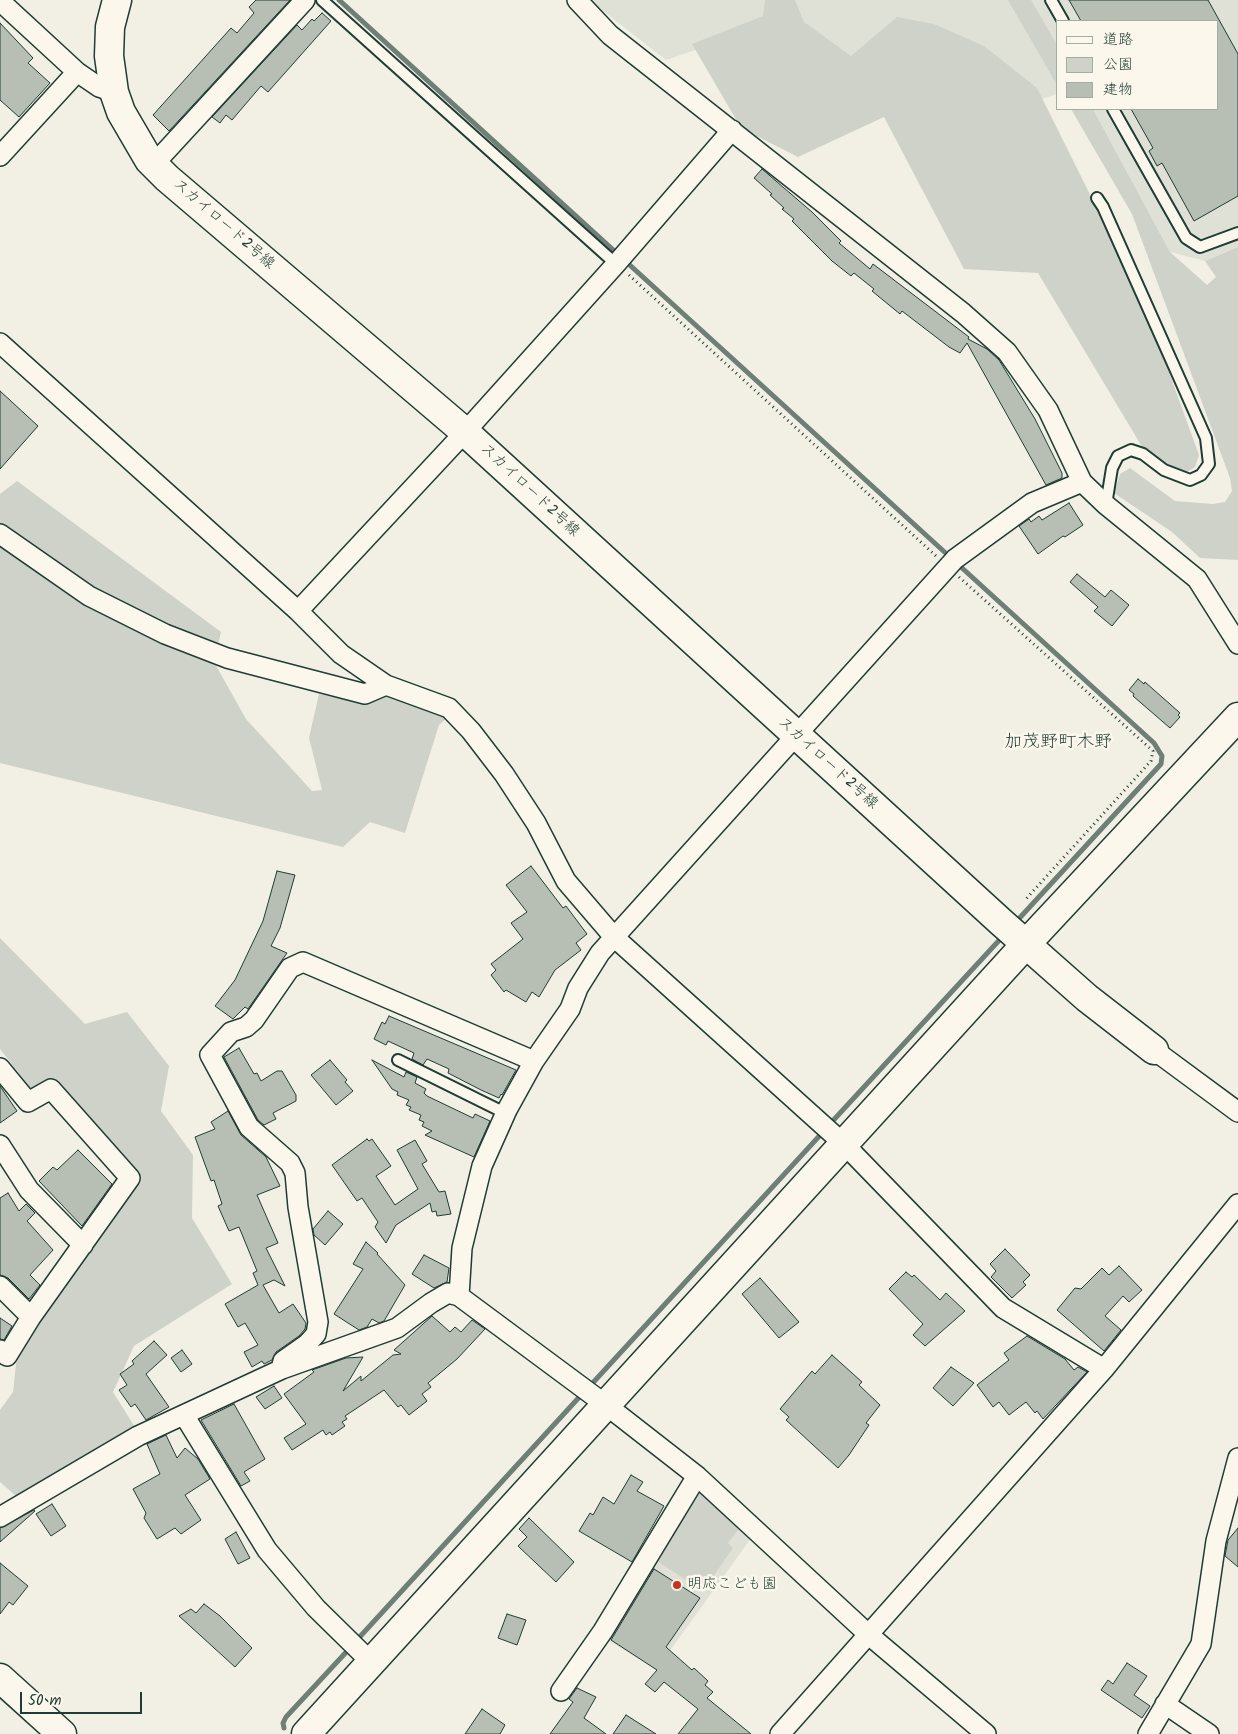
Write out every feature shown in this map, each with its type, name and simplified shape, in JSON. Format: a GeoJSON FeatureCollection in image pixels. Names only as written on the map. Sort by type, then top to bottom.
{"type":"FeatureCollection","features":[{"type":"Feature","properties":{"kind":"street","name":"スカイロード2号線"},"geometry":{"type":"LineString","coordinates":[[117,0],[110,27],[109,56],[114,92],[121,112],[154,164],[465,432],[795,736],[1014,934],[1087,998],[1154,1050]]}},
{"type":"Feature","properties":{"kind":"street"},"geometry":{"type":"LineString","coordinates":[[154,164],[305,0]]}},
{"type":"Feature","properties":{"kind":"street"},"geometry":{"type":"LineString","coordinates":[[578,0],[610,35],[963,312],[1007,352],[1048,410],[1082,482],[1106,505],[1197,579],[1238,644]]}},
{"type":"Feature","properties":{"kind":"street"},"geometry":{"type":"LineString","coordinates":[[0,1],[77,72],[99,87],[114,92]]}},
{"type":"Feature","properties":{"kind":"street"},"geometry":{"type":"LineString","coordinates":[[0,156],[77,72]]}},
{"type":"Feature","properties":{"kind":"street"},"geometry":{"type":"LineString","coordinates":[[298,611],[465,432],[620,260],[732,130]]}},
{"type":"Feature","properties":{"kind":"street"},"geometry":{"type":"LineString","coordinates":[[0,343],[298,611],[341,654],[386,685],[449,708],[471,731],[504,774],[536,823],[566,881],[614,937],[833,1134],[1003,1308],[1104,1369]]}},
{"type":"Feature","properties":{"kind":"street"},"geometry":{"type":"LineString","coordinates":[[459,1296],[462,1248],[482,1166],[505,1113],[534,1061],[570,1009],[578,988],[600,953],[951,563],[1032,503],[1082,482]]}},
{"type":"Feature","properties":{"kind":"street"},"geometry":{"type":"LineString","coordinates":[[0,534],[89,596],[165,634],[227,658],[365,694],[386,685]]}},
{"type":"Feature","properties":{"kind":"street"},"geometry":{"type":"LineString","coordinates":[[308,1733],[371,1662],[592,1395],[833,1134],[1014,934],[1238,717]]}},
{"type":"Feature","properties":{"kind":"street"},"geometry":{"type":"LineString","coordinates":[[282,1370],[283,1361],[307,1344],[316,1334],[318,1322],[298,1206],[295,1173],[290,1163],[249,1127],[210,1056],[231,1032],[246,1027],[254,1020],[290,968],[303,962],[534,1061]]}},
{"type":"Feature","properties":{"kind":"street"},"geometry":{"type":"LineString","coordinates":[[1154,1050],[1238,1112]]}},
{"type":"Feature","properties":{"kind":"street"},"geometry":{"type":"LineString","coordinates":[[0,1068],[28,1102],[51,1090],[130,1178],[31,1317],[7,1356],[0,1350]]}},
{"type":"Feature","properties":{"kind":"street"},"geometry":{"type":"LineString","coordinates":[[0,1145],[29,1190],[83,1244]]}},
{"type":"Feature","properties":{"kind":"street"},"geometry":{"type":"LineString","coordinates":[[780,1734],[1104,1369],[1238,1204]]}},
{"type":"Feature","properties":{"kind":"street"},"geometry":{"type":"LineString","coordinates":[[0,1286],[31,1317]]}},
{"type":"Feature","properties":{"kind":"street"},"geometry":{"type":"LineString","coordinates":[[0,1517],[138,1436],[282,1370],[397,1328],[431,1302],[448,1292],[459,1296],[592,1395],[696,1476],[869,1635],[986,1734]]}},
{"type":"Feature","properties":{"kind":"street"},"geometry":{"type":"LineString","coordinates":[[184,1415],[267,1550],[316,1608],[371,1662]]}},
{"type":"Feature","properties":{"kind":"street"},"geometry":{"type":"LineString","coordinates":[[1148,1734],[1201,1644],[1216,1541],[1238,1458]]}},
{"type":"Feature","properties":{"kind":"street"},"geometry":{"type":"LineString","coordinates":[[561,1691],[603,1631],[696,1476]]}},
{"type":"Feature","properties":{"kind":"street"},"geometry":{"type":"LineString","coordinates":[[0,1678],[62,1734]]}},
{"type":"Feature","properties":{"kind":"street"},"geometry":{"type":"LineString","coordinates":[[1165,1704],[1209,1734]]}},
{"type":"Feature","properties":{"kind":"lane"},"geometry":{"type":"LineString","coordinates":[[322,0],[620,260]]}},
{"type":"Feature","properties":{"kind":"lane"},"geometry":{"type":"LineString","coordinates":[[1051,0],[1062,20]]}},
{"type":"Feature","properties":{"kind":"lane"},"geometry":{"type":"LineString","coordinates":[[1114,110],[1186,238],[1200,247],[1238,232]]}},
{"type":"Feature","properties":{"kind":"lane"},"geometry":{"type":"LineString","coordinates":[[1097,198],[1206,438],[1208,464],[1201,475],[1190,480],[1164,470],[1143,454],[1131,450],[1118,456],[1112,468],[1106,505]]}},
{"type":"Feature","properties":{"kind":"lane"},"geometry":{"type":"LineString","coordinates":[[398,1060],[505,1113]]}},
{"type":"Feature","properties":{"kind":"path"},"geometry":{"type":"LineString","coordinates":[[620,260],[1153,751],[1151,761],[1026,899]]}},
{"type":"Feature","properties":{"kind":"shaded area"},"geometry":{"type":"Polygon","coordinates":[[[589,0],[1238,0],[1238,247],[1205,261],[1170,252],[1094,110],[1218,110],[1218,20],[1056,20],[1056,94],[1039,100],[847,68],[785,19],[666,60],[589,0]]]}},
{"type":"Feature","properties":{"kind":"shaded area","name":"明応こども園"},"geometry":{"type":"Polygon","coordinates":[[[701,1486],[754,1534],[656,1670],[603,1637],[701,1486]]]}},
{"type":"Feature","properties":{"kind":"green space"},"geometry":{"type":"Polygon","coordinates":[[[765,0],[795,0],[804,22],[851,56],[897,17],[934,24],[984,46],[1037,88],[1143,301],[1199,455],[1195,467],[1184,474],[1170,470],[1141,445],[1038,273],[964,269],[884,117],[798,157],[741,128],[692,44],[763,16],[765,0]]]}},
{"type":"Feature","properties":{"kind":"green space"},"geometry":{"type":"Polygon","coordinates":[[[1008,0],[1031,0],[1056,43],[1056,83],[1008,0]]]}},
{"type":"Feature","properties":{"kind":"green space"},"geometry":{"type":"Polygon","coordinates":[[[1072,110],[1094,110],[1170,252],[1207,285],[1216,277],[1205,261],[1238,247],[1238,560],[1200,558],[1172,532],[1114,493],[1120,474],[1130,468],[1175,501],[1213,504],[1225,502],[1232,491],[1230,478],[1132,214],[1072,110]]]}},
{"type":"Feature","properties":{"kind":"green space"},"geometry":{"type":"Polygon","coordinates":[[[17,481],[221,632],[214,662],[246,719],[312,791],[322,790],[309,738],[319,694],[367,704],[386,692],[448,717],[439,725],[405,833],[370,822],[343,847],[0,763],[0,494],[17,481]]]}},
{"type":"Feature","properties":{"kind":"green space"},"geometry":{"type":"Polygon","coordinates":[[[0,938],[85,1024],[127,1012],[169,1066],[161,1111],[193,1155],[192,1218],[232,1284],[134,1346],[113,1392],[138,1432],[23,1502],[0,1482],[0,1410],[13,1392],[17,1355],[22,1344],[141,1177],[55,1081],[32,1090],[0,1049],[0,938]]]}},
{"type":"Feature","properties":{"kind":"green space"},"geometry":{"type":"Polygon","coordinates":[[[702,1491],[741,1526],[728,1543],[733,1548],[703,1591],[654,1559],[702,1491]]]}},
{"type":"Feature","properties":{"kind":"building"},"geometry":{"type":"Polygon","coordinates":[[[256,0],[290,0],[169,131],[153,115],[231,28],[237,33],[254,13],[249,7],[256,0]]]}},
{"type":"Feature","properties":{"kind":"building"},"geometry":{"type":"Polygon","coordinates":[[[1069,0],[1208,0],[1238,54],[1238,196],[1194,221],[1162,163],[1157,166],[1149,151],[1153,148],[1132,110],[1218,110],[1218,20],[1080,20],[1069,0]]]}},
{"type":"Feature","properties":{"kind":"building"},"geometry":{"type":"Polygon","coordinates":[[[322,13],[331,21],[268,92],[261,86],[232,120],[226,115],[220,123],[212,117],[297,25],[302,30],[312,19],[314,21],[322,13]]]}},
{"type":"Feature","properties":{"kind":"building"},"geometry":{"type":"Polygon","coordinates":[[[0,23],[33,58],[28,63],[50,83],[19,117],[0,100],[0,23]]]}},
{"type":"Feature","properties":{"kind":"building"},"geometry":{"type":"Polygon","coordinates":[[[762,169],[812,212],[841,241],[839,243],[870,269],[873,264],[969,337],[968,339],[987,349],[999,360],[1035,419],[1062,473],[1062,478],[1046,485],[967,343],[960,353],[949,347],[902,311],[900,314],[854,273],[851,276],[832,261],[792,221],[794,219],[782,209],[784,208],[770,195],[772,194],[754,178],[762,169]]]}},
{"type":"Feature","properties":{"kind":"building"},"geometry":{"type":"Polygon","coordinates":[[[0,391],[38,426],[0,469],[0,391]]]}},
{"type":"Feature","properties":{"kind":"building"},"geometry":{"type":"Polygon","coordinates":[[[1069,503],[1083,525],[1065,537],[1063,536],[1038,554],[1019,526],[1029,519],[1031,522],[1039,516],[1042,520],[1069,503]]]}},
{"type":"Feature","properties":{"kind":"building"},"geometry":{"type":"Polygon","coordinates":[[[1077,574],[1105,597],[1111,590],[1129,605],[1112,626],[1094,611],[1098,607],[1070,582],[1077,574]]]}},
{"type":"Feature","properties":{"kind":"building"},"geometry":{"type":"Polygon","coordinates":[[[1138,679],[1144,684],[1145,682],[1180,713],[1178,715],[1180,717],[1170,728],[1133,696],[1134,694],[1129,690],[1138,679]]]}},
{"type":"Feature","properties":{"kind":"building"},"geometry":{"type":"Polygon","coordinates":[[[531,866],[563,908],[566,906],[587,934],[576,943],[581,950],[555,970],[539,997],[532,992],[526,1002],[506,990],[504,992],[491,975],[496,970],[491,964],[523,939],[511,923],[527,912],[506,885],[531,866]]]}},
{"type":"Feature","properties":{"kind":"building"},"geometry":{"type":"Polygon","coordinates":[[[277,871],[295,875],[280,928],[271,946],[287,953],[248,1009],[245,1007],[233,1019],[215,1006],[235,980],[263,921],[277,871]]]}},
{"type":"Feature","properties":{"kind":"building"},"geometry":{"type":"Polygon","coordinates":[[[389,1016],[516,1070],[499,1098],[448,1073],[449,1069],[427,1059],[423,1065],[412,1059],[414,1053],[388,1041],[386,1045],[374,1039],[382,1022],[385,1024],[389,1016]]]}},
{"type":"Feature","properties":{"kind":"building"},"geometry":{"type":"Polygon","coordinates":[[[239,1048],[254,1074],[257,1073],[261,1081],[277,1071],[282,1071],[296,1095],[296,1101],[273,1113],[276,1119],[264,1125],[258,1120],[224,1057],[239,1048]]]}},
{"type":"Feature","properties":{"kind":"building"},"geometry":{"type":"Polygon","coordinates":[[[330,1060],[347,1080],[345,1082],[353,1091],[336,1105],[311,1075],[330,1060]]]}},
{"type":"Feature","properties":{"kind":"building"},"geometry":{"type":"Polygon","coordinates":[[[372,1060],[404,1077],[406,1072],[417,1077],[415,1083],[426,1089],[424,1093],[427,1096],[473,1118],[475,1114],[490,1121],[474,1157],[425,1135],[432,1131],[422,1126],[424,1122],[419,1120],[421,1115],[409,1110],[411,1107],[406,1105],[409,1100],[397,1095],[398,1092],[392,1089],[372,1060]]]}},
{"type":"Feature","properties":{"kind":"building"},"geometry":{"type":"Polygon","coordinates":[[[0,1086],[17,1111],[0,1123],[0,1086]]]}},
{"type":"Feature","properties":{"kind":"building"},"geometry":{"type":"Polygon","coordinates":[[[228,1111],[241,1135],[266,1157],[280,1186],[257,1195],[278,1243],[266,1248],[285,1286],[274,1280],[263,1285],[279,1313],[293,1304],[306,1323],[305,1329],[299,1336],[276,1352],[272,1360],[264,1364],[262,1361],[252,1367],[244,1352],[258,1345],[245,1323],[238,1327],[225,1304],[258,1285],[253,1273],[257,1271],[239,1227],[229,1231],[218,1206],[222,1204],[214,1180],[211,1181],[195,1137],[215,1129],[211,1122],[228,1111]]]}},
{"type":"Feature","properties":{"kind":"building"},"geometry":{"type":"Polygon","coordinates":[[[367,1139],[369,1141],[372,1139],[391,1166],[376,1176],[395,1205],[418,1189],[397,1150],[415,1140],[427,1161],[422,1164],[439,1192],[445,1191],[451,1214],[437,1216],[436,1211],[432,1212],[430,1203],[396,1225],[386,1243],[375,1227],[378,1222],[362,1198],[357,1201],[332,1165],[367,1139]]]}},
{"type":"Feature","properties":{"kind":"building"},"geometry":{"type":"Polygon","coordinates":[[[78,1150],[112,1184],[82,1226],[39,1181],[53,1167],[57,1170],[78,1150]]]}},
{"type":"Feature","properties":{"kind":"building"},"geometry":{"type":"Polygon","coordinates":[[[8,1193],[19,1211],[26,1204],[35,1213],[27,1221],[53,1250],[30,1275],[40,1285],[29,1299],[8,1278],[0,1275],[0,1198],[8,1193]]]}},
{"type":"Feature","properties":{"kind":"building"},"geometry":{"type":"Polygon","coordinates":[[[328,1211],[343,1224],[325,1245],[314,1235],[313,1229],[328,1211]]]}},
{"type":"Feature","properties":{"kind":"building"},"geometry":{"type":"Polygon","coordinates":[[[366,1242],[405,1285],[384,1321],[379,1323],[372,1319],[367,1327],[359,1330],[334,1314],[363,1269],[353,1264],[366,1242]]]}},
{"type":"Feature","properties":{"kind":"building"},"geometry":{"type":"Polygon","coordinates":[[[1005,1249],[1030,1275],[1023,1282],[1026,1285],[1012,1298],[991,1277],[996,1271],[990,1264],[1005,1249]]]}},
{"type":"Feature","properties":{"kind":"building"},"geometry":{"type":"Polygon","coordinates":[[[424,1255],[449,1268],[447,1282],[434,1288],[412,1274],[424,1255]]]}},
{"type":"Feature","properties":{"kind":"building"},"geometry":{"type":"Polygon","coordinates":[[[1119,1266],[1142,1290],[1129,1302],[1123,1296],[1105,1316],[1121,1330],[1104,1351],[1057,1310],[1075,1288],[1081,1289],[1102,1268],[1109,1275],[1119,1266]]]}},
{"type":"Feature","properties":{"kind":"building"},"geometry":{"type":"Polygon","coordinates":[[[906,1272],[912,1277],[914,1275],[940,1300],[946,1293],[965,1311],[925,1346],[913,1335],[923,1324],[889,1289],[906,1272]]]}},
{"type":"Feature","properties":{"kind":"building"},"geometry":{"type":"Polygon","coordinates":[[[760,1278],[799,1322],[779,1338],[742,1294],[760,1278]]]}},
{"type":"Feature","properties":{"kind":"building"},"geometry":{"type":"Polygon","coordinates":[[[432,1316],[450,1332],[455,1327],[461,1332],[472,1320],[485,1329],[457,1359],[428,1383],[431,1387],[422,1394],[427,1401],[409,1415],[401,1405],[398,1407],[384,1390],[345,1416],[347,1419],[342,1422],[345,1426],[332,1435],[330,1432],[326,1435],[323,1430],[292,1450],[284,1438],[306,1424],[284,1394],[314,1372],[312,1370],[346,1358],[363,1357],[343,1391],[361,1376],[361,1381],[393,1355],[401,1354],[394,1350],[432,1316]]]}},
{"type":"Feature","properties":{"kind":"building"},"geometry":{"type":"Polygon","coordinates":[[[0,1318],[12,1326],[4,1340],[0,1339],[0,1318]]]}},
{"type":"Feature","properties":{"kind":"building"},"geometry":{"type":"Polygon","coordinates":[[[1027,1336],[1065,1359],[1074,1370],[1078,1367],[1087,1372],[1043,1419],[1026,1402],[1009,1415],[999,1402],[993,1407],[977,1385],[1009,1360],[1004,1353],[1027,1336]]]}},
{"type":"Feature","properties":{"kind":"building"},"geometry":{"type":"Polygon","coordinates":[[[154,1341],[167,1355],[146,1374],[169,1407],[146,1420],[135,1404],[131,1407],[119,1390],[127,1385],[120,1374],[134,1364],[132,1361],[154,1341]]]}},
{"type":"Feature","properties":{"kind":"building"},"geometry":{"type":"Polygon","coordinates":[[[182,1350],[192,1364],[181,1372],[171,1358],[182,1350]]]}},
{"type":"Feature","properties":{"kind":"building"},"geometry":{"type":"Polygon","coordinates":[[[832,1355],[862,1382],[859,1385],[880,1405],[866,1423],[869,1425],[849,1455],[838,1468],[786,1420],[789,1417],[780,1409],[812,1371],[815,1374],[832,1355]]]}},
{"type":"Feature","properties":{"kind":"building"},"geometry":{"type":"Polygon","coordinates":[[[951,1367],[974,1383],[953,1406],[933,1388],[951,1367]]]}},
{"type":"Feature","properties":{"kind":"building"},"geometry":{"type":"Polygon","coordinates":[[[274,1386],[282,1398],[265,1409],[256,1397],[274,1386]]]}},
{"type":"Feature","properties":{"kind":"building"},"geometry":{"type":"Polygon","coordinates":[[[234,1404],[265,1459],[244,1472],[250,1481],[241,1486],[201,1420],[234,1404]]]}},
{"type":"Feature","properties":{"kind":"building"},"geometry":{"type":"Polygon","coordinates":[[[166,1435],[177,1458],[185,1448],[198,1459],[210,1479],[185,1495],[201,1520],[181,1534],[175,1528],[157,1539],[144,1518],[146,1513],[133,1489],[160,1474],[147,1444],[166,1435]]]}},
{"type":"Feature","properties":{"kind":"building"},"geometry":{"type":"Polygon","coordinates":[[[631,1475],[643,1482],[637,1491],[664,1506],[632,1562],[579,1531],[590,1513],[593,1515],[603,1497],[614,1504],[631,1475]]]}},
{"type":"Feature","properties":{"kind":"building"},"geometry":{"type":"Polygon","coordinates":[[[52,1504],[66,1526],[51,1536],[36,1514],[52,1504]]]}},
{"type":"Feature","properties":{"kind":"building"},"geometry":{"type":"Polygon","coordinates":[[[35,1511],[0,1542],[0,1528],[35,1511]]]}},
{"type":"Feature","properties":{"kind":"building"},"geometry":{"type":"Polygon","coordinates":[[[529,1518],[574,1562],[556,1582],[518,1546],[527,1537],[519,1529],[529,1518]]]}},
{"type":"Feature","properties":{"kind":"building"},"geometry":{"type":"Polygon","coordinates":[[[1238,1528],[1238,1567],[1225,1556],[1228,1540],[1238,1528]]]}},
{"type":"Feature","properties":{"kind":"building"},"geometry":{"type":"Polygon","coordinates":[[[236,1532],[250,1558],[238,1564],[225,1539],[236,1532]]]}},
{"type":"Feature","properties":{"kind":"building"},"geometry":{"type":"Polygon","coordinates":[[[0,1563],[28,1586],[13,1605],[9,1602],[0,1614],[0,1563]]]}},
{"type":"Feature","properties":{"kind":"building"},"geometry":{"type":"Polygon","coordinates":[[[654,1569],[700,1598],[666,1647],[692,1670],[694,1668],[708,1681],[705,1685],[713,1692],[707,1698],[751,1734],[678,1734],[698,1709],[664,1682],[655,1692],[645,1684],[657,1670],[611,1640],[654,1569]]]}},
{"type":"Feature","properties":{"kind":"building"},"geometry":{"type":"Polygon","coordinates":[[[204,1604],[220,1616],[252,1648],[235,1667],[179,1616],[191,1609],[196,1613],[204,1604]]]}},
{"type":"Feature","properties":{"kind":"building"},"geometry":{"type":"Polygon","coordinates":[[[507,1614],[526,1620],[517,1645],[498,1638],[507,1614]]]}},
{"type":"Feature","properties":{"kind":"building"},"geometry":{"type":"Polygon","coordinates":[[[1127,1663],[1147,1676],[1134,1695],[1150,1706],[1142,1718],[1101,1690],[1108,1680],[1113,1684],[1127,1663]]]}},
{"type":"Feature","properties":{"kind":"building"},"geometry":{"type":"Polygon","coordinates":[[[577,1688],[596,1697],[584,1718],[606,1734],[550,1734],[573,1702],[569,1699],[577,1688]]]}},
{"type":"Feature","properties":{"kind":"building"},"geometry":{"type":"Polygon","coordinates":[[[482,1709],[505,1725],[500,1734],[465,1734],[482,1709]]]}},
{"type":"Feature","properties":{"kind":"building"},"geometry":{"type":"Polygon","coordinates":[[[626,1715],[656,1734],[613,1734],[626,1715]]]}},
{"type":"Feature","properties":{"kind":"waterway"},"geometry":{"type":"LineString","coordinates":[[339,0],[1154,743],[1162,756],[1161,764],[1015,923]]}},
{"type":"Feature","properties":{"kind":"waterway"},"geometry":{"type":"LineString","coordinates":[[829,1125],[1004,935]]}},
{"type":"Feature","properties":{"kind":"waterway"},"geometry":{"type":"LineString","coordinates":[[589,1387],[823,1132]]}},
{"type":"Feature","properties":{"kind":"waterway"},"geometry":{"type":"LineString","coordinates":[[356,1641],[583,1393]]}},
{"type":"Feature","properties":{"kind":"waterway"},"geometry":{"type":"LineString","coordinates":[[284,1728],[283,1723],[286,1717],[350,1648]]}},
{"type":"Feature","properties":{"kind":"place","name":"明応こども園"},"geometry":{"type":"Point","coordinates":[677,1585]}},
{"type":"Feature","properties":{"kind":"district","name":"加茂野町木野"},"geometry":{"type":"Point","coordinates":[1058,744]}}]}
